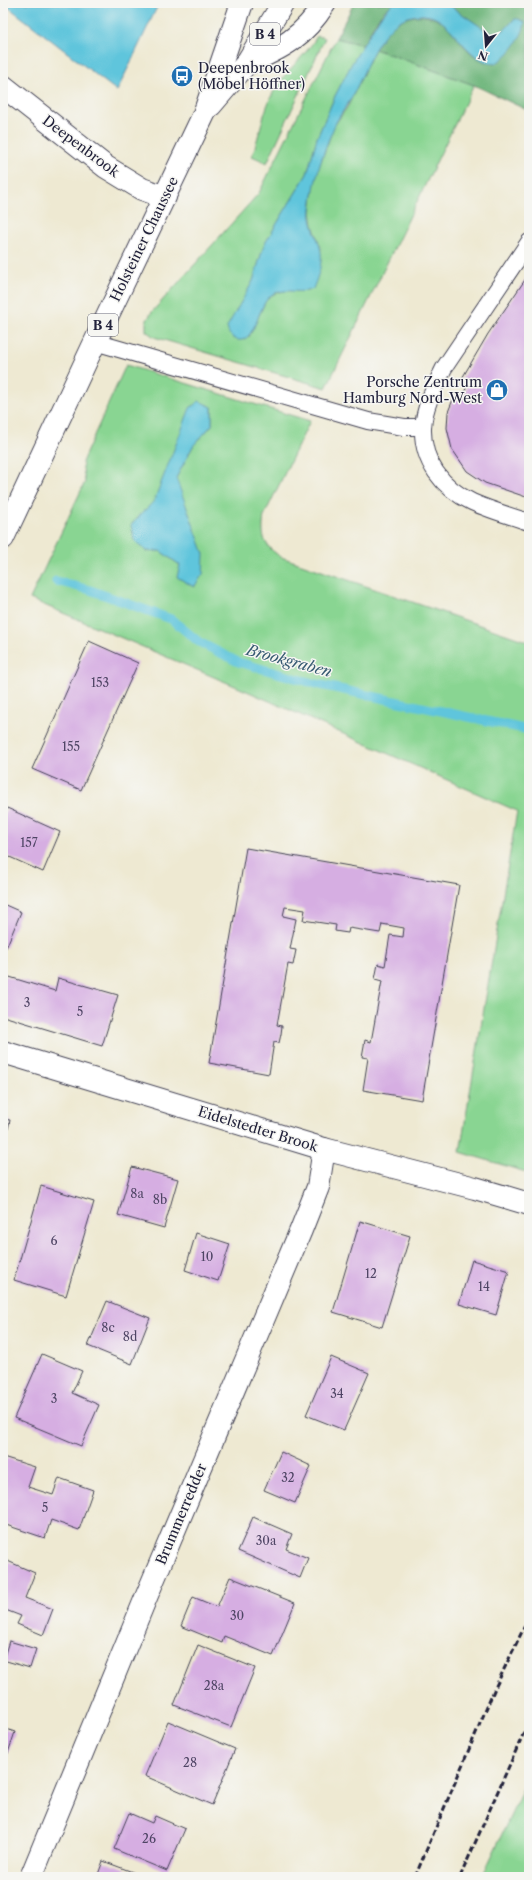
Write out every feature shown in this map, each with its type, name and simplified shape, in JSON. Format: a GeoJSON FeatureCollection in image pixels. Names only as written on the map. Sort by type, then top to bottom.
{"type":"FeatureCollection","features":[{"type":"Feature","properties":{"kind":"main road","name":"Holsteiner Chaussee"},"geometry":{"type":"LineString","coordinates":[[3,538],[204,114],[242,3]]}},
{"type":"Feature","properties":{"kind":"main road","name":"Holsteiner Chaussee"},"geometry":{"type":"LineString","coordinates":[[204,114],[246,64],[283,3]]}},
{"type":"Feature","properties":{"kind":"main road"},"geometry":{"type":"LineString","coordinates":[[246,64],[291,42],[314,21],[325,3]]}},
{"type":"Feature","properties":{"kind":"main road","name":"Deepenbrook"},"geometry":{"type":"LineString","coordinates":[[3,86],[106,167],[142,189],[165,197]]}},
{"type":"Feature","properties":{"kind":"main road","name":"Eidelstedter Brook"},"geometry":{"type":"LineString","coordinates":[[3,1052],[324,1149],[524,1200]]}},
{"type":"Feature","properties":{"kind":"main road","name":"Brummerredder"},"geometry":{"type":"LineString","coordinates":[[31,1877],[147,1594],[302,1230],[318,1187],[324,1149]]}},
{"type":"Feature","properties":{"kind":"lane"},"geometry":{"type":"LineString","coordinates":[[529,242],[444,368],[434,388],[423,427],[425,447],[430,464],[441,480],[470,502],[529,522]]}},
{"type":"Feature","properties":{"kind":"lane"},"geometry":{"type":"LineString","coordinates":[[95,342],[368,421],[404,427],[423,427]]}},
{"type":"Feature","properties":{"kind":"green space"},"geometry":{"type":"Polygon","coordinates":[[[354,3],[396,3],[385,10],[381,15],[363,45],[336,38],[354,3]]]}},
{"type":"Feature","properties":{"kind":"green space"},"geometry":{"type":"Polygon","coordinates":[[[446,3],[529,3],[529,111],[474,85],[375,49],[387,31],[401,20],[409,17],[427,16],[443,23],[475,56],[495,64],[514,19],[503,31],[496,33],[487,31],[446,3]]]}},
{"type":"Feature","properties":{"kind":"green space"},"geometry":{"type":"Polygon","coordinates":[[[317,36],[325,38],[267,163],[252,156],[267,105],[275,89],[285,75],[313,43],[317,36]]]}},
{"type":"Feature","properties":{"kind":"green space"},"geometry":{"type":"Polygon","coordinates":[[[336,38],[363,45],[335,96],[317,138],[307,174],[264,245],[253,281],[246,295],[249,337],[267,298],[277,293],[291,290],[307,291],[321,249],[313,225],[311,212],[315,178],[334,126],[348,106],[375,49],[474,85],[326,388],[154,337],[146,331],[146,322],[151,313],[259,193],[336,38]]]}},
{"type":"Feature","properties":{"kind":"green space"},"geometry":{"type":"Polygon","coordinates":[[[126,365],[310,421],[264,516],[263,535],[270,548],[281,557],[529,642],[529,1173],[460,1152],[517,811],[249,692],[30,599],[85,482],[82,462],[126,365]],[[212,407],[154,501],[131,525],[146,551],[160,551],[180,565],[178,577],[195,587],[180,493],[176,478],[193,446],[212,425],[212,407]]]}},
{"type":"Feature","properties":{"kind":"green space"},"geometry":{"type":"Polygon","coordinates":[[[529,1776],[529,1877],[482,1877],[529,1776]]]}},
{"type":"Feature","properties":{"kind":"water"},"geometry":{"type":"Polygon","coordinates":[[[3,3],[159,3],[117,91],[3,3]]]}},
{"type":"Feature","properties":{"kind":"water"},"geometry":{"type":"Polygon","coordinates":[[[446,3],[487,31],[496,33],[503,31],[514,19],[519,19],[525,22],[524,28],[522,34],[509,52],[494,64],[483,61],[474,55],[451,30],[434,17],[419,15],[409,17],[392,26],[378,43],[353,96],[336,123],[319,168],[312,199],[311,214],[312,224],[320,247],[321,258],[320,268],[313,289],[308,291],[283,291],[273,294],[263,306],[248,337],[242,340],[235,339],[228,331],[227,327],[253,281],[264,245],[307,174],[317,138],[335,96],[352,63],[380,17],[392,4],[446,3]]]}},
{"type":"Feature","properties":{"kind":"water"},"geometry":{"type":"Polygon","coordinates":[[[199,401],[212,407],[212,425],[193,446],[176,478],[204,554],[203,574],[194,587],[177,577],[180,565],[160,551],[146,551],[134,540],[131,525],[154,501],[190,408],[199,401]]]}},
{"type":"Feature","properties":{"kind":"building","name":"Porsche Zentrum Hamburg Nord-West"},"geometry":{"type":"Polygon","coordinates":[[[529,274],[529,498],[485,483],[467,471],[452,449],[447,428],[448,412],[454,397],[461,400],[468,384],[461,380],[488,334],[529,274]]]}},
{"type":"Feature","properties":{"kind":"building"},"geometry":{"type":"Polygon","coordinates":[[[89,641],[138,663],[81,790],[32,769],[89,641]]]}},
{"type":"Feature","properties":{"kind":"building"},"geometry":{"type":"Polygon","coordinates":[[[7,808],[60,832],[43,872],[3,854],[3,817],[7,808]]]}},
{"type":"Feature","properties":{"kind":"building"},"geometry":{"type":"Polygon","coordinates":[[[246,848],[459,885],[422,1100],[363,1090],[368,1058],[362,1057],[365,1040],[371,1042],[382,981],[375,979],[378,964],[385,966],[390,935],[403,937],[404,928],[382,924],[380,933],[349,928],[348,933],[335,931],[336,925],[303,920],[305,910],[285,907],[283,916],[296,919],[290,949],[296,950],[293,965],[288,964],[277,1025],[282,1026],[281,1034],[279,1043],[274,1042],[269,1074],[209,1063],[246,848]]]}},
{"type":"Feature","properties":{"kind":"building"},"geometry":{"type":"Polygon","coordinates":[[[3,904],[21,912],[6,948],[3,946],[3,904]]]}},
{"type":"Feature","properties":{"kind":"building"},"geometry":{"type":"Polygon","coordinates":[[[3,975],[55,991],[58,978],[118,995],[102,1046],[3,1016],[3,975]]]}},
{"type":"Feature","properties":{"kind":"building"},"geometry":{"type":"Polygon","coordinates":[[[3,1119],[10,1120],[4,1149],[3,1149],[3,1119]]]}},
{"type":"Feature","properties":{"kind":"building"},"geometry":{"type":"Polygon","coordinates":[[[132,1167],[178,1179],[164,1228],[118,1215],[132,1167]]]}},
{"type":"Feature","properties":{"kind":"building"},"geometry":{"type":"Polygon","coordinates":[[[41,1186],[94,1202],[66,1296],[14,1280],[41,1186]]]}},
{"type":"Feature","properties":{"kind":"building"},"geometry":{"type":"Polygon","coordinates":[[[360,1221],[410,1236],[382,1327],[333,1312],[360,1221]]]}},
{"type":"Feature","properties":{"kind":"building"},"geometry":{"type":"Polygon","coordinates":[[[196,1233],[230,1244],[218,1281],[185,1270],[196,1233]]]}},
{"type":"Feature","properties":{"kind":"building"},"geometry":{"type":"Polygon","coordinates":[[[472,1260],[509,1271],[496,1315],[459,1304],[472,1260]]]}},
{"type":"Feature","properties":{"kind":"building"},"geometry":{"type":"Polygon","coordinates":[[[107,1301],[150,1318],[132,1364],[88,1346],[107,1301]]]}},
{"type":"Feature","properties":{"kind":"building"},"geometry":{"type":"Polygon","coordinates":[[[42,1354],[82,1371],[72,1393],[99,1405],[81,1446],[14,1418],[42,1354]]]}},
{"type":"Feature","properties":{"kind":"building"},"geometry":{"type":"Polygon","coordinates":[[[331,1357],[369,1373],[344,1430],[306,1415],[331,1357]]]}},
{"type":"Feature","properties":{"kind":"building"},"geometry":{"type":"Polygon","coordinates":[[[281,1452],[311,1466],[295,1503],[264,1490],[281,1452]]]}},
{"type":"Feature","properties":{"kind":"building"},"geometry":{"type":"Polygon","coordinates":[[[3,1457],[35,1467],[28,1487],[53,1495],[59,1478],[93,1490],[79,1530],[51,1520],[45,1538],[3,1524],[3,1457]]]}},
{"type":"Feature","properties":{"kind":"building"},"geometry":{"type":"Polygon","coordinates":[[[253,1517],[292,1534],[286,1549],[308,1558],[300,1578],[238,1551],[253,1517]]]}},
{"type":"Feature","properties":{"kind":"building"},"geometry":{"type":"Polygon","coordinates":[[[3,1559],[35,1573],[25,1598],[53,1609],[43,1635],[17,1624],[21,1616],[3,1609],[3,1559]]]}},
{"type":"Feature","properties":{"kind":"building"},"geometry":{"type":"Polygon","coordinates":[[[230,1577],[295,1603],[273,1656],[224,1636],[222,1643],[181,1626],[193,1597],[217,1607],[230,1577]]]}},
{"type":"Feature","properties":{"kind":"building"},"geometry":{"type":"Polygon","coordinates":[[[9,1641],[36,1649],[30,1668],[3,1660],[9,1641]]]}},
{"type":"Feature","properties":{"kind":"building"},"geometry":{"type":"Polygon","coordinates":[[[198,1645],[255,1668],[231,1727],[174,1705],[198,1645]]]}},
{"type":"Feature","properties":{"kind":"building"},"geometry":{"type":"Polygon","coordinates":[[[168,1721],[235,1749],[212,1805],[145,1776],[168,1721]]]}},
{"type":"Feature","properties":{"kind":"building"},"geometry":{"type":"Polygon","coordinates":[[[3,1728],[15,1732],[7,1756],[3,1754],[3,1728]]]}},
{"type":"Feature","properties":{"kind":"building"},"geometry":{"type":"Polygon","coordinates":[[[129,1813],[152,1823],[155,1816],[185,1829],[167,1871],[114,1849],[129,1813]]]}},
{"type":"Feature","properties":{"kind":"building"},"geometry":{"type":"Polygon","coordinates":[[[103,1861],[146,1877],[97,1877],[103,1861]]]}},
{"type":"Feature","properties":{"kind":"waterway","name":"Brookgraben"},"geometry":{"type":"LineString","coordinates":[[56,581],[90,590],[171,619],[199,642],[238,662],[316,684],[529,730]]}},
{"type":"Feature","properties":{"kind":"railway"},"geometry":{"type":"LineString","coordinates":[[415,1877],[495,1688],[529,1617]]}},
{"type":"Feature","properties":{"kind":"railway"},"geometry":{"type":"LineString","coordinates":[[460,1877],[529,1721]]}},
{"type":"Feature","properties":{"kind":"place","name":"Deepenbrook (Möbel Höffner)"},"geometry":{"type":"Point","coordinates":[182,76]}},
{"type":"Feature","properties":{"kind":"place","name":"Porsche Zentrum Hamburg Nord-West"},"geometry":{"type":"Point","coordinates":[497,390]}}]}
